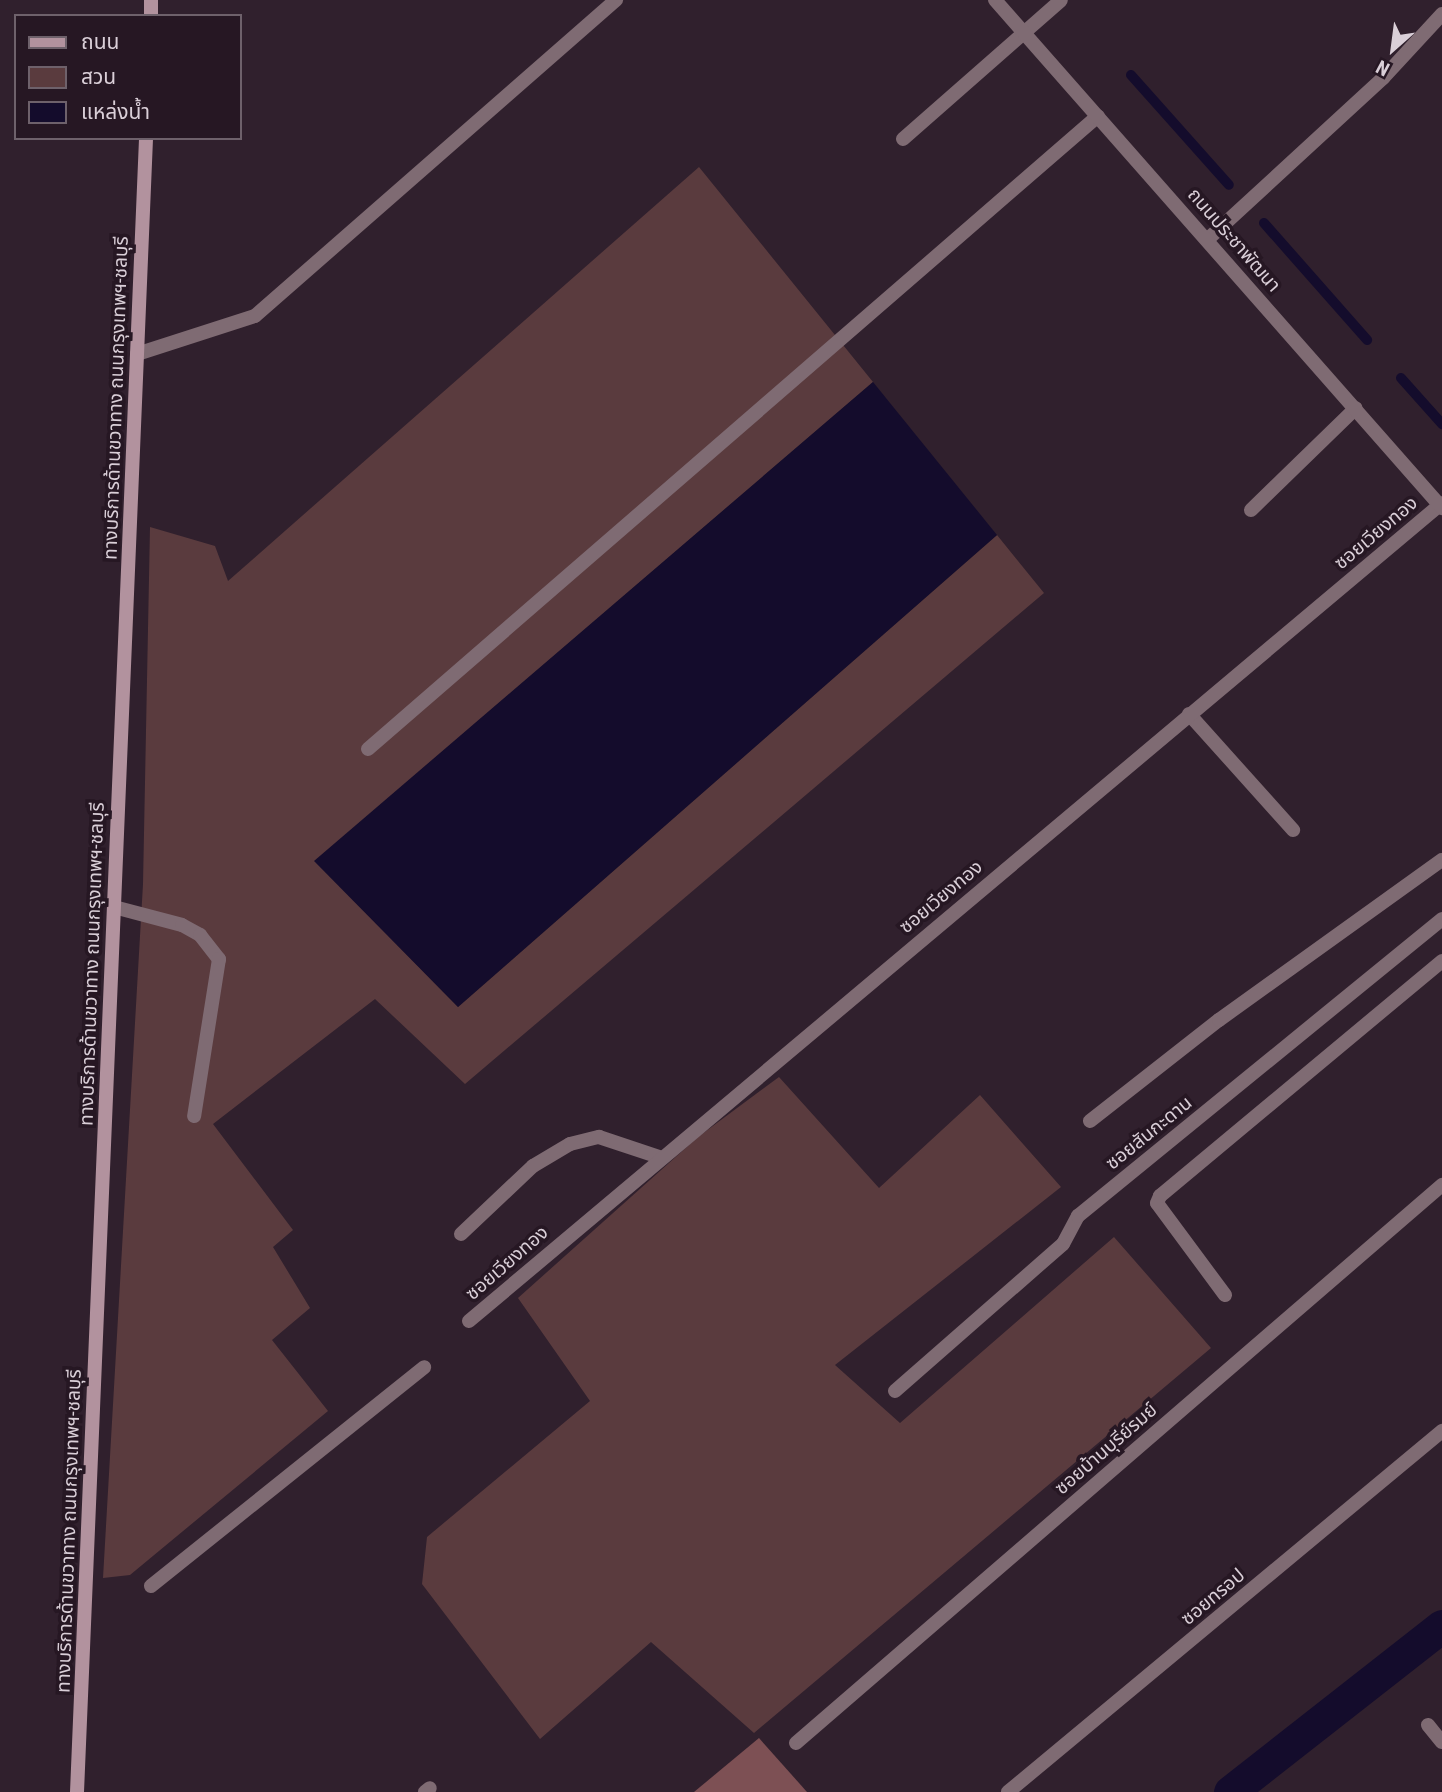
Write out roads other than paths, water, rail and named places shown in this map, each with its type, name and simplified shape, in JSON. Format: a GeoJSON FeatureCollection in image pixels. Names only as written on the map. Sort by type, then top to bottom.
{"type":"FeatureCollection","features":[{"type":"Feature","properties":{"kind":"main road","name":"ทางบริการด้านขวาทาง ถนนกรุงเทพฯ-ชลบุรี"},"geometry":{"type":"LineString","coordinates":[[77,1792],[146,140]]}},
{"type":"Feature","properties":{"kind":"street"},"geometry":{"type":"LineString","coordinates":[[137,354],[255,316],[617,0]]}},
{"type":"Feature","properties":{"kind":"street","name":"ถนนประชาพัฒนา"},"geometry":{"type":"LineString","coordinates":[[995,0],[1441,505]]}},
{"type":"Feature","properties":{"kind":"street"},"geometry":{"type":"LineString","coordinates":[[903,139],[1061,0]]}},
{"type":"Feature","properties":{"kind":"street"},"geometry":{"type":"LineString","coordinates":[[1208,239],[1383,78],[1442,14]]}},
{"type":"Feature","properties":{"kind":"street"},"geometry":{"type":"LineString","coordinates":[[368,749],[1098,116]]}},
{"type":"Feature","properties":{"kind":"street"},"geometry":{"type":"LineString","coordinates":[[1251,510],[1356,408]]}},
{"type":"Feature","properties":{"kind":"street","name":"ซอยเวียงทอง"},"geometry":{"type":"LineString","coordinates":[[469,1321],[659,1157],[1441,505]]}},
{"type":"Feature","properties":{"kind":"street"},"geometry":{"type":"LineString","coordinates":[[1189,714],[1293,830]]}},
{"type":"Feature","properties":{"kind":"street"},"geometry":{"type":"LineString","coordinates":[[1090,1121],[1219,1020],[1442,860]]}},
{"type":"Feature","properties":{"kind":"street"},"geometry":{"type":"LineString","coordinates":[[114,907],[182,925],[200,935],[219,959],[194,1116]]}},
{"type":"Feature","properties":{"kind":"street","name":"ซอยสันกะดาน"},"geometry":{"type":"LineString","coordinates":[[895,1391],[1063,1244],[1078,1216],[1442,919]]}},
{"type":"Feature","properties":{"kind":"street"},"geometry":{"type":"LineString","coordinates":[[1225,1295],[1157,1203],[1160,1195],[1442,961]]}},
{"type":"Feature","properties":{"kind":"street"},"geometry":{"type":"LineString","coordinates":[[461,1234],[533,1166],[570,1144],[599,1137],[659,1157]]}},
{"type":"Feature","properties":{"kind":"street","name":"ซอยบ้านบุรีย์รมย์"},"geometry":{"type":"LineString","coordinates":[[796,1743],[1442,1185]]}},
{"type":"Feature","properties":{"kind":"street"},"geometry":{"type":"LineString","coordinates":[[152,1586],[425,1367]]}},
{"type":"Feature","properties":{"kind":"street","name":"ซอยทรอป"},"geometry":{"type":"LineString","coordinates":[[1009,1792],[1442,1431]]}},
{"type":"Feature","properties":{"kind":"street"},"geometry":{"type":"LineString","coordinates":[[1428,1725],[1442,1742]]}},
{"type":"Feature","properties":{"kind":"water"},"geometry":{"type":"Polygon","coordinates":[[[873,382],[997,535],[458,1007],[314,861],[873,382]]]}},
{"type":"Feature","properties":{"kind":"waterway"},"geometry":{"type":"LineString","coordinates":[[1131,75],[1229,185]]}},
{"type":"Feature","properties":{"kind":"waterway"},"geometry":{"type":"LineString","coordinates":[[1264,223],[1367,340]]}},
{"type":"Feature","properties":{"kind":"waterway"},"geometry":{"type":"LineString","coordinates":[[1401,378],[1442,424]]}},
{"type":"Feature","properties":{"kind":"waterway"},"geometry":{"type":"LineString","coordinates":[[1230,1792],[1442,1626]]}}]}
